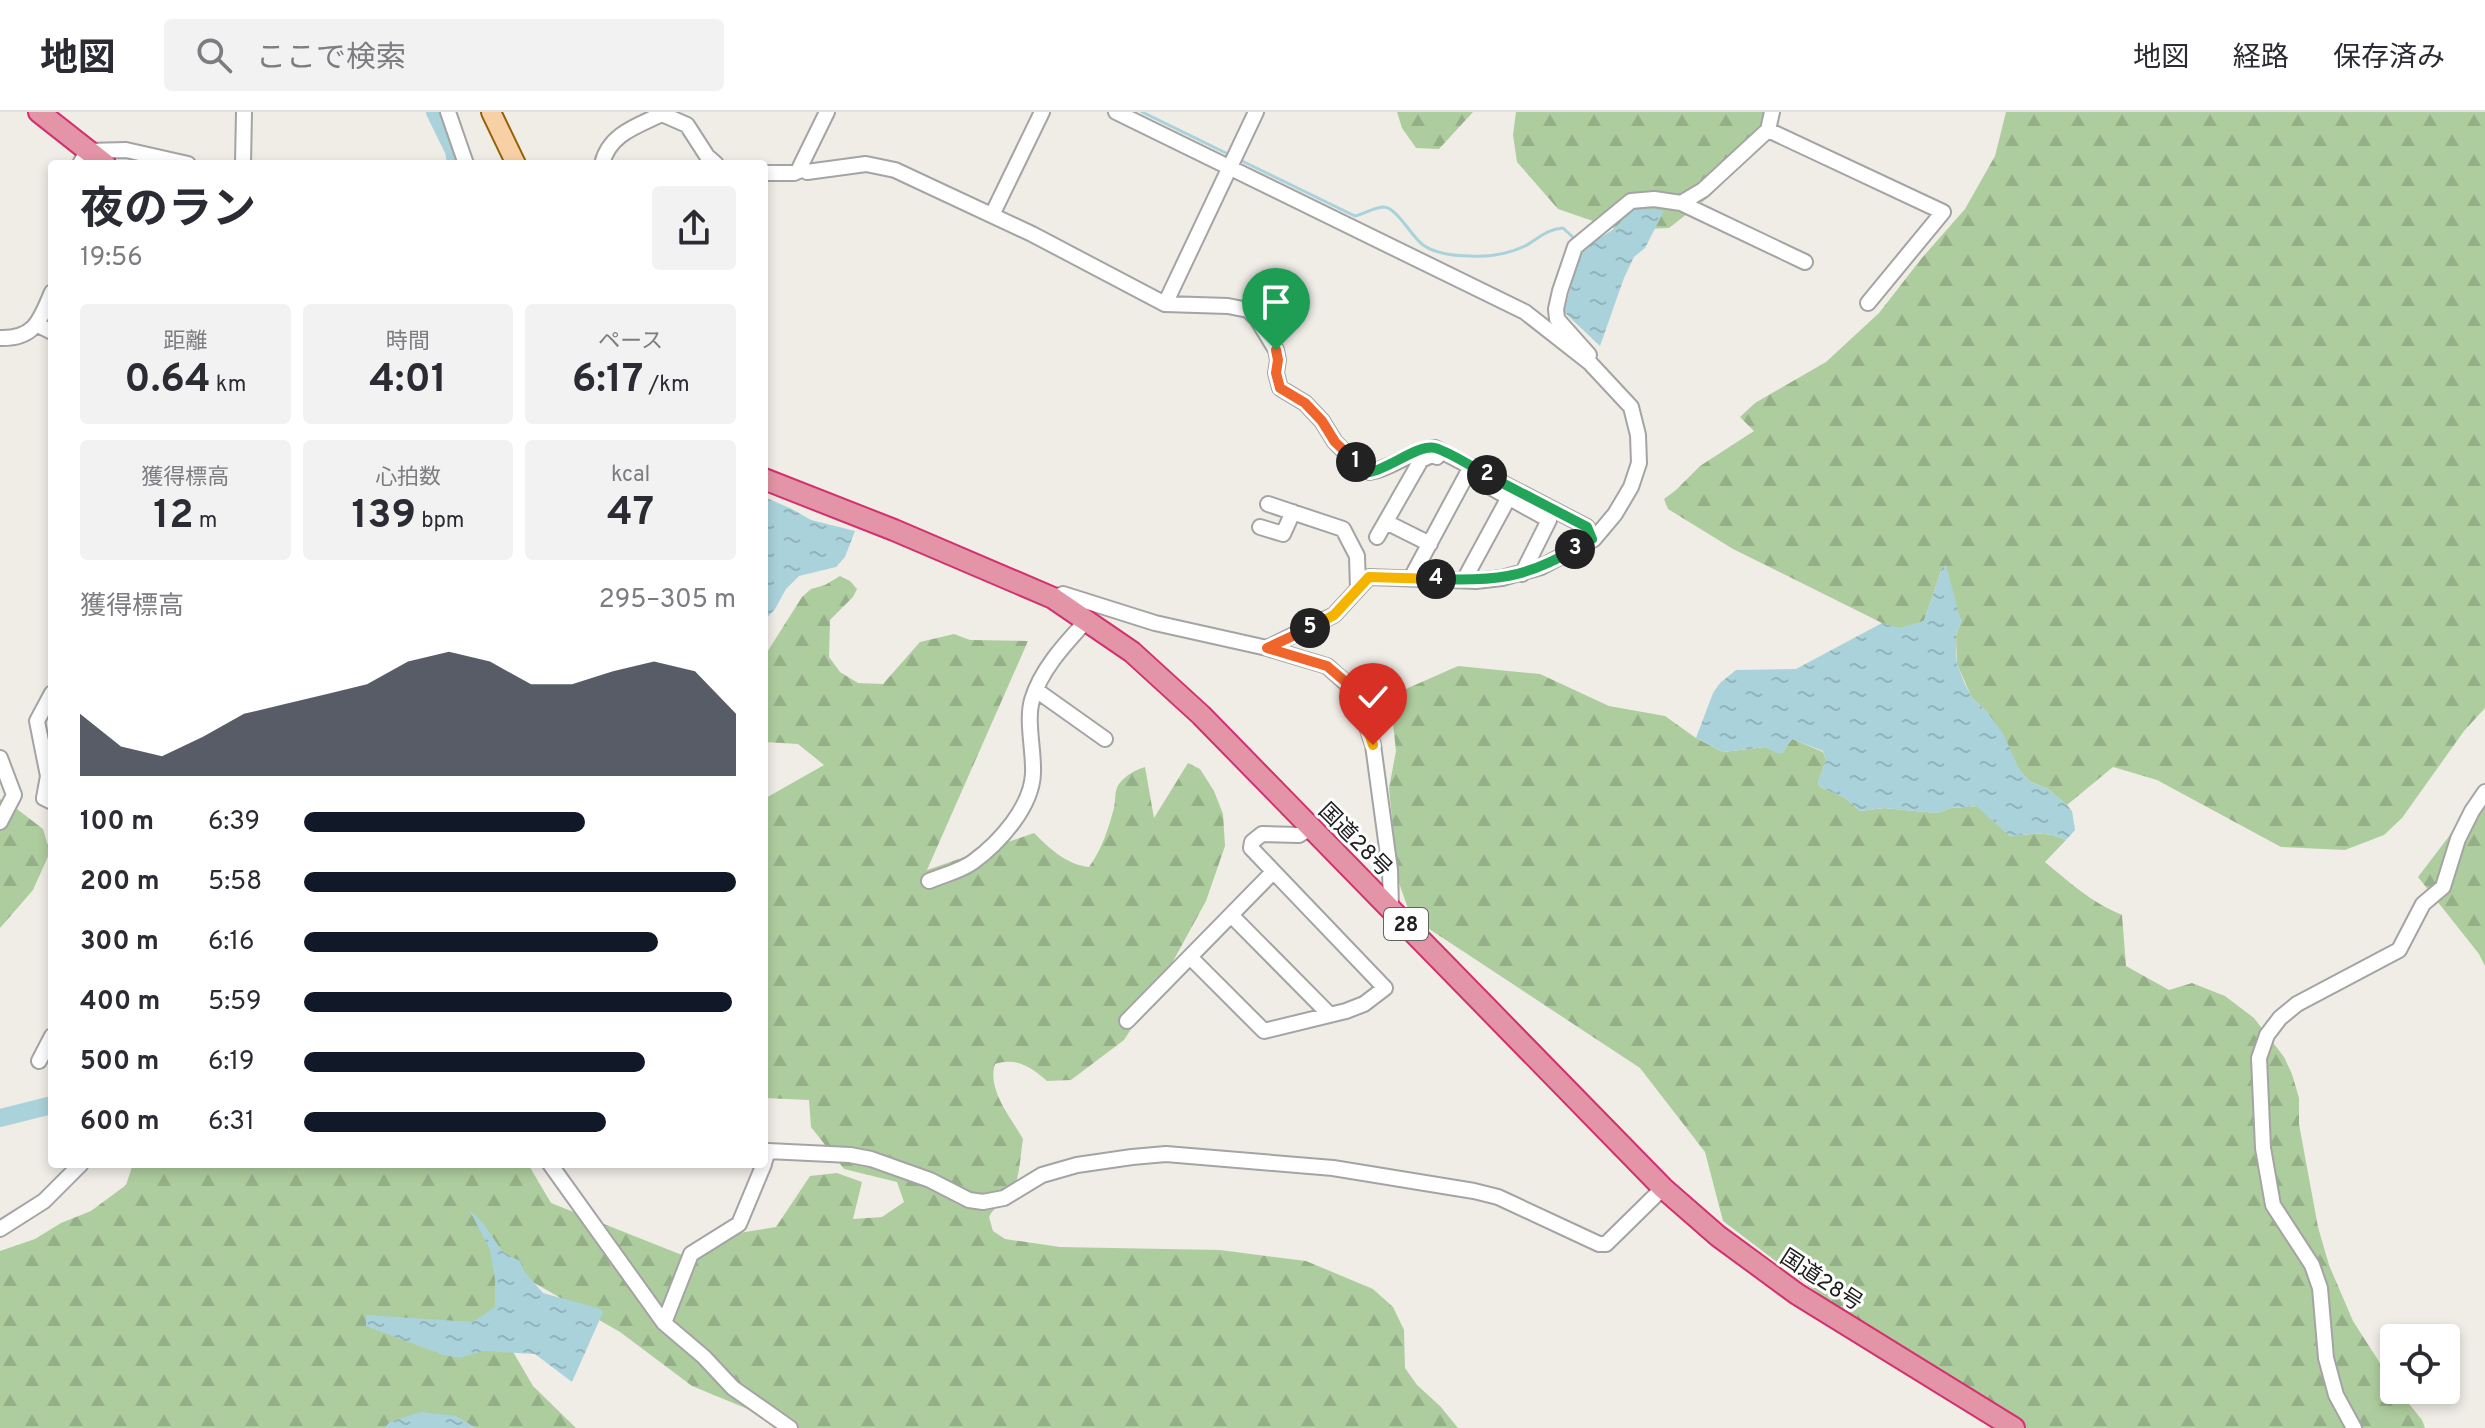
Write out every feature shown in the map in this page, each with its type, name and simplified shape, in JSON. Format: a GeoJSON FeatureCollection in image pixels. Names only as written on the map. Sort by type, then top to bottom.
{"type":"FeatureCollection","features":[{"type":"Feature","properties":{"kind":"highway"},"geometry":{"type":"LineString","coordinates":[[39,112],[84,158]]}},
{"type":"Feature","properties":{"kind":"highway","name":"国道28号"},"geometry":{"type":"LineString","coordinates":[[768,481],[1053,598],[1132,652],[1173,688],[1391,908],[1663,1188],[1718,1236],[1797,1294],[2014,1428]]}},
{"type":"Feature","properties":{"kind":"main road"},"geometry":{"type":"LineString","coordinates":[[491,112],[514,160]]}},
{"type":"Feature","properties":{"kind":"street"},"geometry":{"type":"LineString","coordinates":[[243,160],[244,112]]}},
{"type":"Feature","properties":{"kind":"street"},"geometry":{"type":"LineString","coordinates":[[448,112],[465,160]]}},
{"type":"Feature","properties":{"kind":"street"},"geometry":{"type":"LineString","coordinates":[[827,112],[800,167],[807,172],[866,164],[895,170],[992,215],[1165,304],[1228,306],[1248,310],[1276,350],[1276,373],[1280,388],[1305,403],[1322,421],[1335,442],[1370,472],[1423,449],[1435,448],[1587,527],[1592,539]]}},
{"type":"Feature","properties":{"kind":"street"},"geometry":{"type":"LineString","coordinates":[[992,215],[1042,112]]}},
{"type":"Feature","properties":{"kind":"street"},"geometry":{"type":"LineString","coordinates":[[1116,112],[1233,160],[1525,312],[1590,363],[1631,407],[1640,454],[1631,487],[1615,514],[1592,539],[1557,560],[1522,574],[1490,580],[1369,577],[1334,615],[1267,648]]}},
{"type":"Feature","properties":{"kind":"street"},"geometry":{"type":"LineString","coordinates":[[1165,304],[1256,112]]}},
{"type":"Feature","properties":{"kind":"street"},"geometry":{"type":"LineString","coordinates":[[1681,203],[1703,190],[1768,130],[1772,112]]}},
{"type":"Feature","properties":{"kind":"street"},"geometry":{"type":"LineString","coordinates":[[603,160],[618,135],[662,114],[687,125],[712,160]]}},
{"type":"Feature","properties":{"kind":"street"},"geometry":{"type":"LineString","coordinates":[[1768,130],[1943,212],[1868,303]]}},
{"type":"Feature","properties":{"kind":"street"},"geometry":{"type":"LineString","coordinates":[[84,158],[126,150],[170,160]]}},
{"type":"Feature","properties":{"kind":"street"},"geometry":{"type":"LineString","coordinates":[[768,173],[794,173],[803,169]]}},
{"type":"Feature","properties":{"kind":"street"},"geometry":{"type":"LineString","coordinates":[[1590,363],[1589,352],[1557,319],[1560,291],[1578,243],[1631,201],[1654,199],[1681,203],[1805,262]]}},
{"type":"Feature","properties":{"kind":"street"},"geometry":{"type":"LineString","coordinates":[[0,338],[15,338],[38,325],[48,301]]}},
{"type":"Feature","properties":{"kind":"street"},"geometry":{"type":"LineString","coordinates":[[38,325],[48,330]]}},
{"type":"Feature","properties":{"kind":"street"},"geometry":{"type":"LineString","coordinates":[[1377,537],[1421,460],[1432,455],[1549,520],[1522,574]]}},
{"type":"Feature","properties":{"kind":"street"},"geometry":{"type":"LineString","coordinates":[[1411,578],[1467,474]]}},
{"type":"Feature","properties":{"kind":"street"},"geometry":{"type":"LineString","coordinates":[[1464,580],[1509,497]]}},
{"type":"Feature","properties":{"kind":"street"},"geometry":{"type":"LineString","coordinates":[[1268,504],[1343,529],[1357,556],[1358,589]]}},
{"type":"Feature","properties":{"kind":"street"},"geometry":{"type":"LineString","coordinates":[[1260,527],[1283,534],[1293,512]]}},
{"type":"Feature","properties":{"kind":"street"},"geometry":{"type":"LineString","coordinates":[[1386,522],[1430,544]]}},
{"type":"Feature","properties":{"kind":"street"},"geometry":{"type":"LineString","coordinates":[[1053,598],[1063,594],[1155,623],[1267,648],[1327,666],[1356,692],[1373,745],[1390,870],[1391,908]]}},
{"type":"Feature","properties":{"kind":"street"},"geometry":{"type":"LineString","coordinates":[[929,881],[972,864],[1010,828],[1033,777],[1031,702],[1061,649],[1087,620]]}},
{"type":"Feature","properties":{"kind":"street"},"geometry":{"type":"LineString","coordinates":[[1036,690],[1105,739]]}},
{"type":"Feature","properties":{"kind":"street"},"geometry":{"type":"LineString","coordinates":[[48,700],[37,721],[48,776],[44,798],[48,800]]}},
{"type":"Feature","properties":{"kind":"street"},"geometry":{"type":"LineString","coordinates":[[0,758],[14,795],[0,822]]}},
{"type":"Feature","properties":{"kind":"street"},"geometry":{"type":"LineString","coordinates":[[2354,1428],[2336,1395],[2326,1358],[2324,1314],[2316,1276],[2273,1205],[2263,1148],[2259,1058],[2267,1035],[2280,1018],[2297,1004],[2399,950],[2423,904],[2443,887],[2458,839],[2485,792]]}},
{"type":"Feature","properties":{"kind":"street"},"geometry":{"type":"LineString","coordinates":[[1190,957],[1264,1031],[1364,1004],[1385,988],[1251,848],[1252,842],[1262,834],[1299,835],[1311,828]]}},
{"type":"Feature","properties":{"kind":"street"},"geometry":{"type":"LineString","coordinates":[[1127,1021],[1273,872]]}},
{"type":"Feature","properties":{"kind":"street"},"geometry":{"type":"LineString","coordinates":[[1231,915],[1329,1014]]}},
{"type":"Feature","properties":{"kind":"street"},"geometry":{"type":"LineString","coordinates":[[39,1061],[48,1044]]}},
{"type":"Feature","properties":{"kind":"street"},"geometry":{"type":"LineString","coordinates":[[768,1151],[871,1159],[930,1180],[969,1200],[983,1202],[1004,1198],[1042,1175],[1077,1165],[1132,1157],[1166,1154],[1320,1167],[1498,1197],[1599,1244],[1606,1244],[1663,1188]]}},
{"type":"Feature","properties":{"kind":"street"},"geometry":{"type":"LineString","coordinates":[[0,1229],[44,1201],[77,1168]]}},
{"type":"Feature","properties":{"kind":"street"},"geometry":{"type":"LineString","coordinates":[[553,1168],[664,1323],[704,1357],[733,1388],[790,1428]]}},
{"type":"Feature","properties":{"kind":"street"},"geometry":{"type":"LineString","coordinates":[[664,1323],[691,1254],[739,1224],[762,1168]]}},
{"type":"Feature","properties":{"kind":"green space"},"geometry":{"type":"Polygon","coordinates":[[[1397,112],[1473,112],[1439,149],[1416,148],[1402,128],[1397,112]]]}},
{"type":"Feature","properties":{"kind":"green space"},"geometry":{"type":"Polygon","coordinates":[[[1516,112],[1771,112],[1752,152],[1710,196],[1669,228],[1619,230],[1558,209],[1517,162],[1513,135],[1516,112]]]}},
{"type":"Feature","properties":{"kind":"green space"},"geometry":{"type":"Polygon","coordinates":[[[2006,112],[2485,112],[2485,708],[2464,731],[2402,818],[2384,835],[2345,850],[2281,847],[2157,780],[2113,767],[2067,805],[2048,789],[2029,781],[2020,771],[1988,713],[1972,698],[1957,664],[1956,636],[1961,621],[1942,568],[1924,621],[1899,629],[1733,549],[1668,509],[1664,499],[1700,466],[1754,431],[1740,417],[1755,403],[1826,362],[1879,313],[1965,209],[1995,156],[2006,112]]]}},
{"type":"Feature","properties":{"kind":"green space"},"geometry":{"type":"Polygon","coordinates":[[[840,576],[857,589],[830,620],[829,657],[840,672],[858,683],[883,684],[920,642],[954,634],[970,640],[1028,641],[927,870],[1034,833],[1066,859],[1089,867],[1107,832],[1117,787],[1128,775],[1145,767],[1154,818],[1188,763],[1200,769],[1214,791],[1223,814],[1225,846],[1206,901],[1160,985],[1124,1040],[1071,1080],[1047,1081],[1023,1065],[1010,1062],[995,1064],[993,1074],[997,1093],[1023,1139],[1012,1193],[989,1217],[993,1231],[1005,1239],[1060,1247],[1220,1250],[1306,1261],[1373,1289],[1393,1307],[1404,1330],[1405,1368],[1458,1428],[794,1428],[692,1386],[620,1332],[524,1277],[502,1333],[533,1386],[576,1428],[0,1428],[0,1251],[35,1239],[61,1223],[91,1211],[126,1185],[132,1168],[530,1168],[551,1203],[687,1257],[733,1234],[776,1227],[810,1176],[837,1173],[862,1182],[853,1219],[882,1217],[904,1202],[897,1182],[844,1169],[811,1127],[809,1100],[768,1098],[768,797],[824,765],[798,744],[768,742],[768,651],[802,597],[811,589],[840,576]]]}},
{"type":"Feature","properties":{"kind":"green space"},"geometry":{"type":"Polygon","coordinates":[[[1458,666],[1540,674],[1609,706],[1665,716],[1723,752],[1765,747],[1782,753],[1792,739],[1795,740],[1823,752],[1826,760],[1818,783],[1820,787],[1845,798],[1860,811],[1884,808],[1937,813],[1951,808],[1977,806],[2010,836],[2046,834],[2066,840],[2045,862],[2091,898],[2122,915],[2126,966],[2169,990],[2192,983],[2225,996],[2254,1018],[2284,1057],[2299,1098],[2299,1124],[2318,1227],[2329,1265],[2353,1321],[2380,1363],[2380,1404],[2409,1404],[2425,1428],[2027,1428],[1843,1312],[1723,1221],[1705,1152],[1640,1068],[1411,917],[1398,880],[1389,788],[1396,751],[1390,696],[1458,666]]]}},
{"type":"Feature","properties":{"kind":"green space"},"geometry":{"type":"Polygon","coordinates":[[[2485,789],[2485,966],[2479,954],[2418,877],[2485,789]]]}},
{"type":"Feature","properties":{"kind":"green space"},"geometry":{"type":"Polygon","coordinates":[[[0,799],[43,829],[48,856],[33,890],[0,928],[0,799]]]}},
{"type":"Feature","properties":{"kind":"water"},"geometry":{"type":"Polygon","coordinates":[[[1634,210],[1664,211],[1645,248],[1634,257],[1624,278],[1600,346],[1564,312],[1577,263],[1584,247],[1611,231],[1634,210]]]}},
{"type":"Feature","properties":{"kind":"water"},"geometry":{"type":"Polygon","coordinates":[[[768,499],[811,520],[855,531],[845,557],[836,567],[799,576],[786,589],[768,617],[768,499]]]}},
{"type":"Feature","properties":{"kind":"water"},"geometry":{"type":"Polygon","coordinates":[[[1946,565],[1961,621],[1956,636],[1956,655],[1964,682],[1972,698],[2004,735],[2020,771],[2029,781],[2048,789],[2072,811],[2075,830],[2066,840],[2046,834],[2010,836],[1976,806],[1951,808],[1937,813],[1884,808],[1860,811],[1845,798],[1820,787],[1818,783],[1826,760],[1823,751],[1792,739],[1779,754],[1765,747],[1723,752],[1696,738],[1713,693],[1736,670],[1796,669],[1882,623],[1899,628],[1924,621],[1942,568],[1946,565]]]}},
{"type":"Feature","properties":{"kind":"water"},"geometry":{"type":"Polygon","coordinates":[[[469,1209],[503,1252],[520,1261],[524,1271],[543,1293],[604,1310],[572,1382],[535,1354],[484,1351],[459,1358],[366,1326],[366,1315],[473,1322],[495,1307],[495,1279],[490,1250],[469,1209]]]}},
{"type":"Feature","properties":{"kind":"water"},"geometry":{"type":"Polygon","coordinates":[[[421,1412],[456,1416],[476,1428],[384,1428],[390,1422],[421,1412]]]}},
{"type":"Feature","properties":{"kind":"waterway"},"geometry":{"type":"LineString","coordinates":[[435,112],[455,160]]}},
{"type":"Feature","properties":{"kind":"waterway"},"geometry":{"type":"LineString","coordinates":[[1142,112],[1230,155]]}},
{"type":"Feature","properties":{"kind":"waterway"},"geometry":{"type":"LineString","coordinates":[[1240,160],[1355,216],[1380,207],[1389,209],[1423,245],[1452,255],[1499,254],[1519,249],[1548,232],[1563,228],[1575,239]]}},
{"type":"Feature","properties":{"kind":"waterway"},"geometry":{"type":"LineString","coordinates":[[0,1118],[48,1106]]}},
{"type":"Feature","properties":{"kind":"route"},"geometry":{"type":"LineString","coordinates":[[1276,350],[1276,373],[1280,388],[1305,403],[1322,421],[1335,442],[1370,472],[1423,449],[1435,448],[1587,527],[1592,539],[1541,567],[1502,578],[1476,581],[1369,577],[1334,615],[1267,648],[1327,666],[1356,692],[1373,745]]}}]}
